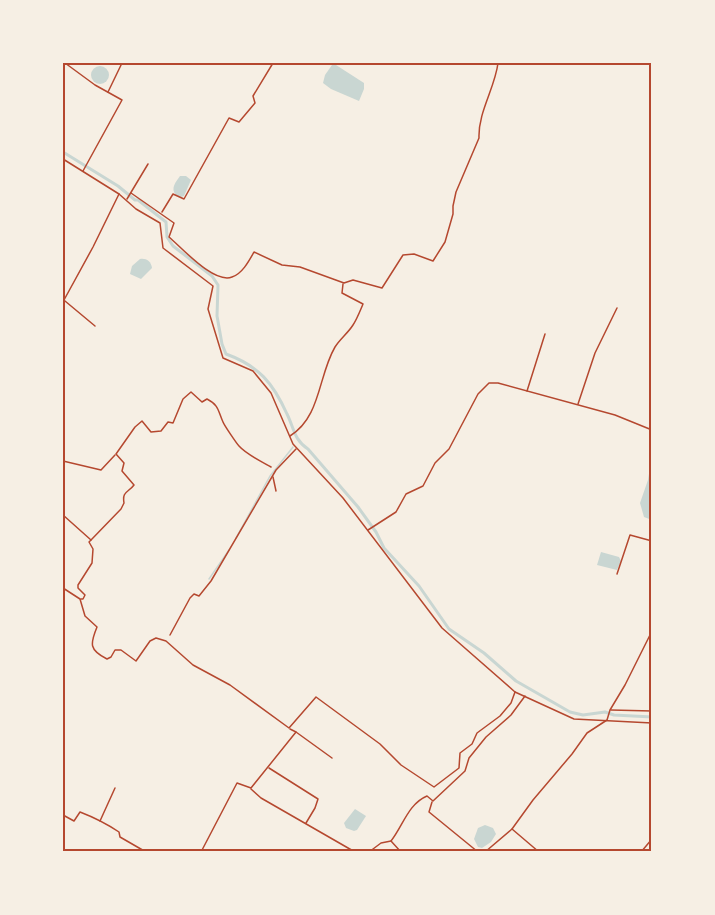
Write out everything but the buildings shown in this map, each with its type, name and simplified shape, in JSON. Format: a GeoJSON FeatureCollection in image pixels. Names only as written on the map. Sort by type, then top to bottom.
{"type":"FeatureCollection","features":[{"type":"Feature","properties":{"kind":"street"},"geometry":{"type":"LineString","coordinates":[[65,63],[122,100],[83,172]]}},
{"type":"Feature","properties":{"kind":"street"},"geometry":{"type":"LineString","coordinates":[[108,93],[122,63]]}},
{"type":"Feature","properties":{"kind":"street"},"geometry":{"type":"LineString","coordinates":[[161,213],[172,194],[184,199],[229,118],[239,122],[255,103],[253,96],[256,89],[273,63]]}},
{"type":"Feature","properties":{"kind":"street"},"geometry":{"type":"LineString","coordinates":[[131,194],[174,223],[169,237],[193,259],[216,276],[224,279],[237,275],[254,252],[282,266],[300,267],[344,283],[353,280],[382,288],[403,255],[414,254],[433,261],[445,242],[452,220],[456,192],[479,138],[479,128],[498,63]]}},
{"type":"Feature","properties":{"kind":"street"},"geometry":{"type":"LineString","coordinates":[[63,159],[160,223],[163,248],[213,286],[208,309],[223,358],[253,371],[271,393],[296,448],[343,498],[442,628],[515,692],[574,719],[652,723]]}},
{"type":"Feature","properties":{"kind":"street"},"geometry":{"type":"LineString","coordinates":[[126,199],[148,164]]}},
{"type":"Feature","properties":{"kind":"street"},"geometry":{"type":"LineString","coordinates":[[95,326],[64,299],[119,194]]}},
{"type":"Feature","properties":{"kind":"street"},"geometry":{"type":"LineString","coordinates":[[291,435],[298,432],[304,424],[314,405],[335,347],[354,324],[363,304],[342,293],[344,283]]}},
{"type":"Feature","properties":{"kind":"street"},"geometry":{"type":"LineString","coordinates":[[578,405],[595,353],[610,317],[617,308]]}},
{"type":"Feature","properties":{"kind":"street"},"geometry":{"type":"LineString","coordinates":[[526,392],[545,334]]}},
{"type":"Feature","properties":{"kind":"street"},"geometry":{"type":"LineString","coordinates":[[368,530],[396,512],[406,494],[423,486],[435,463],[449,449],[470,408],[486,384],[498,383],[533,392],[615,415],[652,430]]}},
{"type":"Feature","properties":{"kind":"street"},"geometry":{"type":"LineString","coordinates":[[63,461],[101,470],[142,422],[151,432],[161,431],[168,422],[173,423],[183,399],[191,392],[202,402],[207,399],[213,402],[237,445],[252,457],[272,467]]}},
{"type":"Feature","properties":{"kind":"street"},"geometry":{"type":"LineString","coordinates":[[122,434],[126,438]]}},
{"type":"Feature","properties":{"kind":"street"},"geometry":{"type":"LineString","coordinates":[[170,635],[190,598],[194,594],[199,596],[211,581],[273,476],[296,448]]}},
{"type":"Feature","properties":{"kind":"street"},"geometry":{"type":"LineString","coordinates":[[80,599],[83,599],[85,595],[78,585],[92,563],[93,549],[89,542],[121,509],[125,492],[134,485],[122,471],[124,463],[116,454]]}},
{"type":"Feature","properties":{"kind":"street"},"geometry":{"type":"LineString","coordinates":[[273,476],[276,491]]}},
{"type":"Feature","properties":{"kind":"street"},"geometry":{"type":"LineString","coordinates":[[63,516],[91,540]]}},
{"type":"Feature","properties":{"kind":"street"},"geometry":{"type":"LineString","coordinates":[[617,574],[630,535],[652,541]]}},
{"type":"Feature","properties":{"kind":"street"},"geometry":{"type":"LineString","coordinates":[[63,588],[80,599],[85,616],[97,627],[92,648],[98,654],[107,658],[111,657],[115,650],[121,650],[136,661],[150,641],[156,638],[166,641],[194,664],[230,685],[332,758]]}},
{"type":"Feature","properties":{"kind":"street"},"geometry":{"type":"LineString","coordinates":[[485,852],[512,829],[587,733],[607,720],[652,631]]}},
{"type":"Feature","properties":{"kind":"street"},"geometry":{"type":"LineString","coordinates":[[289,728],[316,697],[380,744],[401,765],[434,787],[459,768],[460,753],[472,744],[477,734],[512,703],[515,692]]}},
{"type":"Feature","properties":{"kind":"street"},"geometry":{"type":"LineString","coordinates":[[478,852],[429,812],[433,801],[465,771],[469,758],[486,737],[511,715],[525,696]]}},
{"type":"Feature","properties":{"kind":"street"},"geometry":{"type":"LineString","coordinates":[[610,711],[652,711]]}},
{"type":"Feature","properties":{"kind":"street"},"geometry":{"type":"LineString","coordinates":[[251,788],[296,732]]}},
{"type":"Feature","properties":{"kind":"street"},"geometry":{"type":"LineString","coordinates":[[268,768],[318,799],[306,823]]}},
{"type":"Feature","properties":{"kind":"street"},"geometry":{"type":"LineString","coordinates":[[201,852],[237,783],[251,788],[261,798],[355,852]]}},
{"type":"Feature","properties":{"kind":"street"},"geometry":{"type":"LineString","coordinates":[[99,822],[115,788]]}},
{"type":"Feature","properties":{"kind":"street"},"geometry":{"type":"LineString","coordinates":[[369,852],[381,843],[391,841],[402,828],[406,814],[420,799],[427,796],[433,801]]}},
{"type":"Feature","properties":{"kind":"street"},"geometry":{"type":"LineString","coordinates":[[63,815],[74,821],[80,812],[119,832],[120,837],[146,852]]}},
{"type":"Feature","properties":{"kind":"street"},"geometry":{"type":"LineString","coordinates":[[512,829],[539,852]]}},
{"type":"Feature","properties":{"kind":"street"},"geometry":{"type":"LineString","coordinates":[[641,852],[652,839]]}},
{"type":"Feature","properties":{"kind":"street"},"geometry":{"type":"LineString","coordinates":[[391,841],[401,852]]}},
{"type":"Feature","properties":{"kind":"shaded area"},"geometry":{"type":"Polygon","coordinates":[[[332,65],[336,65],[364,83],[359,101],[323,83],[332,65]]]}},
{"type":"Feature","properties":{"kind":"shaded area"},"geometry":{"type":"Polygon","coordinates":[[[100,66],[106,69],[109,75],[106,81],[100,84],[94,81],[91,75],[94,69],[100,66]]]}},
{"type":"Feature","properties":{"kind":"shaded area"},"geometry":{"type":"Polygon","coordinates":[[[180,176],[186,176],[191,180],[184,196],[181,197],[176,195],[174,190],[174,185],[180,176]]]}},
{"type":"Feature","properties":{"kind":"shaded area"},"geometry":{"type":"Polygon","coordinates":[[[140,259],[148,260],[152,268],[141,279],[130,274],[132,266],[140,259]]]}},
{"type":"Feature","properties":{"kind":"shaded area"},"geometry":{"type":"Polygon","coordinates":[[[652,455],[652,520],[644,517],[640,503],[648,480],[652,455]]]}},
{"type":"Feature","properties":{"kind":"shaded area"},"geometry":{"type":"Polygon","coordinates":[[[601,552],[619,557],[621,561],[617,570],[597,565],[601,552]]]}},
{"type":"Feature","properties":{"kind":"shaded area"},"geometry":{"type":"Polygon","coordinates":[[[355,809],[366,816],[354,831],[346,828],[344,823],[355,809]]]}},
{"type":"Feature","properties":{"kind":"shaded area"},"geometry":{"type":"Polygon","coordinates":[[[485,825],[493,828],[496,834],[491,842],[482,848],[478,847],[474,839],[478,828],[485,825]]]}},
{"type":"Feature","properties":{"kind":"waterway"},"geometry":{"type":"LineString","coordinates":[[63,152],[118,186],[166,222],[167,237],[173,246],[212,276],[218,285],[217,316],[226,354],[247,364],[264,377],[282,403],[300,442],[358,507],[376,532],[384,548],[419,586],[449,629],[484,653],[516,681],[570,712],[583,715],[605,712],[614,715],[652,717]]}},
{"type":"Feature","properties":{"kind":"waterway"},"geometry":{"type":"LineString","coordinates":[[236,538],[270,476],[293,447]]}},
{"type":"Feature","properties":{"kind":"waterway"},"geometry":{"type":"LineString","coordinates":[[209,579],[229,550]]}}]}
